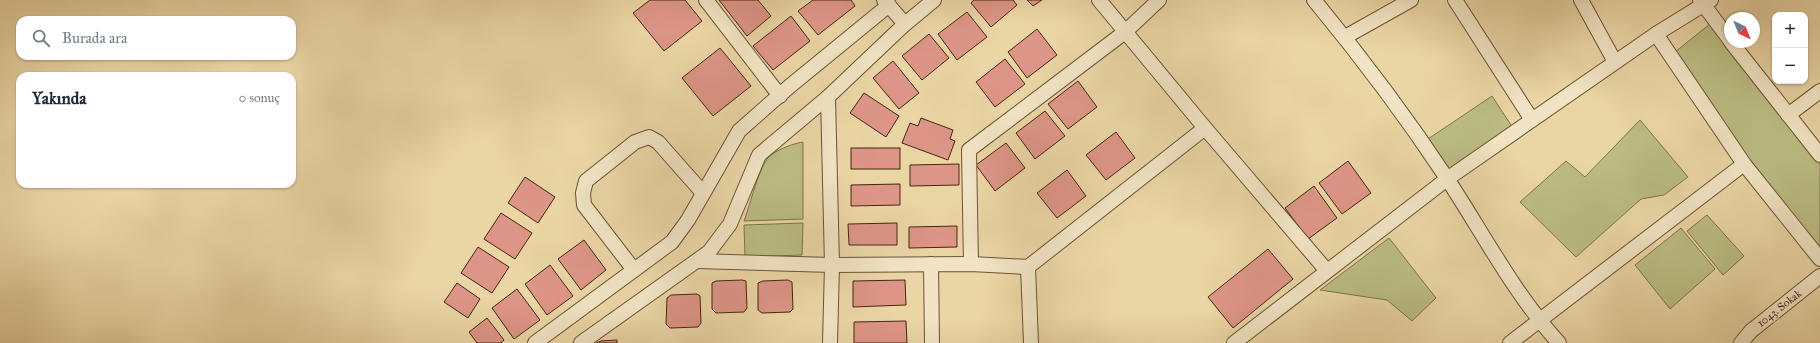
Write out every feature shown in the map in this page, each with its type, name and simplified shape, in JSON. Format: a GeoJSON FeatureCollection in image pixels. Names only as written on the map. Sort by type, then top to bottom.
{"type":"FeatureCollection","features":[{"type":"Feature","properties":{"kind":"street"},"geometry":{"type":"LineString","coordinates":[[706,0],[780,96]]}},
{"type":"Feature","properties":{"kind":"street"},"geometry":{"type":"LineString","coordinates":[[581,343],[709,252],[730,224],[759,155],[828,97],[904,24],[934,0]]}},
{"type":"Feature","properties":{"kind":"street"},"geometry":{"type":"LineString","coordinates":[[1099,0],[1205,128],[1327,271]]}},
{"type":"Feature","properties":{"kind":"street"},"geometry":{"type":"LineString","coordinates":[[971,264],[969,150],[1125,32],[1159,0]]}},
{"type":"Feature","properties":{"kind":"street"},"geometry":{"type":"LineString","coordinates":[[1314,0],[1364,60],[1447,179],[1539,321],[1559,343]]}},
{"type":"Feature","properties":{"kind":"street"},"geometry":{"type":"LineString","coordinates":[[1345,37],[1411,0]]}},
{"type":"Feature","properties":{"kind":"street"},"geometry":{"type":"LineString","coordinates":[[1455,0],[1532,120]]}},
{"type":"Feature","properties":{"kind":"street"},"geometry":{"type":"LineString","coordinates":[[1581,0],[1615,62]]}},
{"type":"Feature","properties":{"kind":"street"},"geometry":{"type":"LineString","coordinates":[[1234,343],[1447,179],[1704,2],[1724,31]]}},
{"type":"Feature","properties":{"kind":"street"},"geometry":{"type":"LineString","coordinates":[[535,343],[672,242],[688,220],[739,131],[887,3],[904,24]]}},
{"type":"Feature","properties":{"kind":"street"},"geometry":{"type":"LineString","coordinates":[[1656,34],[1744,164],[1820,259]]}},
{"type":"Feature","properties":{"kind":"street"},"geometry":{"type":"LineString","coordinates":[[1736,48],[1820,155]]}},
{"type":"Feature","properties":{"kind":"street"},"geometry":{"type":"LineString","coordinates":[[1788,116],[1820,91]]}},
{"type":"Feature","properties":{"kind":"street"},"geometry":{"type":"LineString","coordinates":[[828,97],[832,265],[830,343]]}},
{"type":"Feature","properties":{"kind":"street"},"geometry":{"type":"LineString","coordinates":[[697,261],[832,265],[971,264],[1028,267],[1205,128]]}},
{"type":"Feature","properties":{"kind":"street"},"geometry":{"type":"LineString","coordinates":[[634,270],[584,205],[583,193],[586,181],[635,142],[649,137],[658,142],[703,194]]}},
{"type":"Feature","properties":{"kind":"street"},"geometry":{"type":"LineString","coordinates":[[1510,343],[1744,164]]}},
{"type":"Feature","properties":{"kind":"street"},"geometry":{"type":"LineString","coordinates":[[931,264],[932,343]]}},
{"type":"Feature","properties":{"kind":"street"},"geometry":{"type":"LineString","coordinates":[[1028,267],[1030,343]]}},
{"type":"Feature","properties":{"kind":"street","name":"1043. Sokak"},"geometry":{"type":"LineString","coordinates":[[1741,343],[1750,331],[1820,276]]}},
{"type":"Feature","properties":{"kind":"green space"},"geometry":{"type":"Polygon","coordinates":[[[1710,24],[1724,41],[1724,48],[1729,48],[1820,161],[1820,253],[1748,160],[1675,52],[1710,24]]]}},
{"type":"Feature","properties":{"kind":"green space"},"geometry":{"type":"Polygon","coordinates":[[[1492,96],[1513,128],[1448,175],[1425,141],[1492,96]]]}},
{"type":"Feature","properties":{"kind":"green space"},"geometry":{"type":"Polygon","coordinates":[[[1640,120],[1688,177],[1664,195],[1641,199],[1576,257],[1520,202],[1566,161],[1585,177],[1640,120]]]}},
{"type":"Feature","properties":{"kind":"green space"},"geometry":{"type":"Polygon","coordinates":[[[803,142],[803,219],[744,221],[759,176],[767,160],[771,155],[783,148],[803,142]]]}},
{"type":"Feature","properties":{"kind":"green space"},"geometry":{"type":"Polygon","coordinates":[[[1707,215],[1744,256],[1723,275],[1687,231],[1707,215]]]}},
{"type":"Feature","properties":{"kind":"green space"},"geometry":{"type":"Polygon","coordinates":[[[803,223],[802,255],[745,257],[744,225],[803,223]]]}},
{"type":"Feature","properties":{"kind":"green space"},"geometry":{"type":"Polygon","coordinates":[[[1681,228],[1715,269],[1670,309],[1635,265],[1681,228]]]}},
{"type":"Feature","properties":{"kind":"green space"},"geometry":{"type":"Polygon","coordinates":[[[1389,238],[1436,298],[1412,321],[1387,300],[1320,290],[1389,238]]]}},
{"type":"Feature","properties":{"kind":"building"},"geometry":{"type":"Polygon","coordinates":[[[650,0],[685,0],[702,21],[664,51],[633,13],[650,0]]]}},
{"type":"Feature","properties":{"kind":"building"},"geometry":{"type":"Polygon","coordinates":[[[719,0],[758,0],[771,16],[747,36],[719,0]]]}},
{"type":"Feature","properties":{"kind":"building"},"geometry":{"type":"Polygon","coordinates":[[[813,0],[851,0],[855,6],[818,35],[798,11],[813,0]]]}},
{"type":"Feature","properties":{"kind":"building"},"geometry":{"type":"Polygon","coordinates":[[[974,0],[1013,0],[1017,5],[991,27],[971,3],[974,0]]]}},
{"type":"Feature","properties":{"kind":"building"},"geometry":{"type":"Polygon","coordinates":[[[1027,0],[1042,0],[1033,6],[1027,0]]]}},
{"type":"Feature","properties":{"kind":"building"},"geometry":{"type":"Polygon","coordinates":[[[967,12],[987,37],[957,60],[938,34],[967,12]]]}},
{"type":"Feature","properties":{"kind":"building"},"geometry":{"type":"Polygon","coordinates":[[[791,16],[810,41],[773,70],[753,46],[791,16]]]}},
{"type":"Feature","properties":{"kind":"building"},"geometry":{"type":"Polygon","coordinates":[[[1037,29],[1057,55],[1027,78],[1008,52],[1037,29]]]}},
{"type":"Feature","properties":{"kind":"building"},"geometry":{"type":"Polygon","coordinates":[[[929,34],[949,58],[922,80],[902,56],[929,34]]]}},
{"type":"Feature","properties":{"kind":"building"},"geometry":{"type":"Polygon","coordinates":[[[720,48],[751,86],[713,116],[682,78],[720,48]]]}},
{"type":"Feature","properties":{"kind":"building"},"geometry":{"type":"Polygon","coordinates":[[[1005,59],[1025,84],[995,107],[976,82],[1005,59]]]}},
{"type":"Feature","properties":{"kind":"building"},"geometry":{"type":"Polygon","coordinates":[[[893,61],[919,93],[899,109],[873,78],[893,61]]]}},
{"type":"Feature","properties":{"kind":"building"},"geometry":{"type":"Polygon","coordinates":[[[1078,81],[1097,107],[1068,129],[1048,104],[1078,81]]]}},
{"type":"Feature","properties":{"kind":"building"},"geometry":{"type":"Polygon","coordinates":[[[864,93],[899,116],[886,137],[850,113],[864,93]]]}},
{"type":"Feature","properties":{"kind":"building"},"geometry":{"type":"Polygon","coordinates":[[[1045,111],[1065,136],[1035,159],[1016,133],[1045,111]]]}},
{"type":"Feature","properties":{"kind":"building"},"geometry":{"type":"Polygon","coordinates":[[[921,118],[953,130],[950,139],[955,141],[948,160],[902,143],[910,123],[918,126],[921,118]]]}},
{"type":"Feature","properties":{"kind":"building"},"geometry":{"type":"Polygon","coordinates":[[[1116,132],[1135,158],[1106,180],[1086,155],[1116,132]]]}},
{"type":"Feature","properties":{"kind":"building"},"geometry":{"type":"Polygon","coordinates":[[[1006,143],[1025,168],[995,191],[976,165],[1006,143]]]}},
{"type":"Feature","properties":{"kind":"building"},"geometry":{"type":"Polygon","coordinates":[[[851,148],[900,148],[900,169],[851,169],[851,148]]]}},
{"type":"Feature","properties":{"kind":"building"},"geometry":{"type":"Polygon","coordinates":[[[1348,161],[1371,193],[1342,214],[1319,183],[1348,161]]]}},
{"type":"Feature","properties":{"kind":"building"},"geometry":{"type":"Polygon","coordinates":[[[959,164],[959,185],[910,186],[910,165],[959,164]]]}},
{"type":"Feature","properties":{"kind":"building"},"geometry":{"type":"Polygon","coordinates":[[[1067,170],[1086,196],[1057,218],[1037,193],[1067,170]]]}},
{"type":"Feature","properties":{"kind":"building"},"geometry":{"type":"Polygon","coordinates":[[[525,177],[555,197],[538,223],[508,203],[525,177]]]}},
{"type":"Feature","properties":{"kind":"building"},"geometry":{"type":"Polygon","coordinates":[[[900,184],[900,205],[851,206],[851,185],[900,184]]]}},
{"type":"Feature","properties":{"kind":"building"},"geometry":{"type":"Polygon","coordinates":[[[1314,186],[1337,218],[1308,239],[1285,208],[1314,186]]]}},
{"type":"Feature","properties":{"kind":"building"},"geometry":{"type":"Polygon","coordinates":[[[501,213],[532,233],[515,259],[484,239],[501,213]]]}},
{"type":"Feature","properties":{"kind":"building"},"geometry":{"type":"Polygon","coordinates":[[[897,223],[897,245],[849,245],[848,224],[897,223]]]}},
{"type":"Feature","properties":{"kind":"building"},"geometry":{"type":"Polygon","coordinates":[[[957,226],[957,247],[909,248],[909,227],[957,226]]]}},
{"type":"Feature","properties":{"kind":"building"},"geometry":{"type":"Polygon","coordinates":[[[584,240],[606,270],[581,290],[558,259],[584,240]]]}},
{"type":"Feature","properties":{"kind":"building"},"geometry":{"type":"Polygon","coordinates":[[[478,247],[509,267],[492,293],[461,273],[478,247]]]}},
{"type":"Feature","properties":{"kind":"building"},"geometry":{"type":"Polygon","coordinates":[[[1268,249],[1293,279],[1233,328],[1208,297],[1268,249]]]}},
{"type":"Feature","properties":{"kind":"building"},"geometry":{"type":"Polygon","coordinates":[[[550,265],[573,296],[547,315],[525,284],[550,265]]]}},
{"type":"Feature","properties":{"kind":"building"},"geometry":{"type":"Polygon","coordinates":[[[788,280],[792,282],[793,309],[790,312],[762,313],[758,310],[758,283],[763,281],[788,280]]]}},
{"type":"Feature","properties":{"kind":"building"},"geometry":{"type":"Polygon","coordinates":[[[905,280],[906,305],[853,307],[853,281],[905,280]]]}},
{"type":"Feature","properties":{"kind":"building"},"geometry":{"type":"Polygon","coordinates":[[[716,281],[746,281],[747,308],[744,312],[716,313],[712,309],[712,283],[716,281]]]}},
{"type":"Feature","properties":{"kind":"building"},"geometry":{"type":"Polygon","coordinates":[[[457,283],[480,299],[468,318],[444,302],[457,283]]]}},
{"type":"Feature","properties":{"kind":"building"},"geometry":{"type":"Polygon","coordinates":[[[517,289],[540,320],[514,339],[492,308],[517,289]]]}},
{"type":"Feature","properties":{"kind":"building"},"geometry":{"type":"Polygon","coordinates":[[[697,294],[700,296],[701,323],[698,327],[670,328],[666,324],[667,298],[671,295],[697,294]]]}},
{"type":"Feature","properties":{"kind":"building"},"geometry":{"type":"Polygon","coordinates":[[[487,318],[504,340],[501,343],[477,343],[469,332],[487,318]]]}},
{"type":"Feature","properties":{"kind":"building"},"geometry":{"type":"Polygon","coordinates":[[[906,321],[907,343],[854,343],[854,322],[906,321]]]}},
{"type":"Feature","properties":{"kind":"building"},"geometry":{"type":"Polygon","coordinates":[[[617,340],[617,343],[596,343],[601,341],[617,340]]]}}]}
